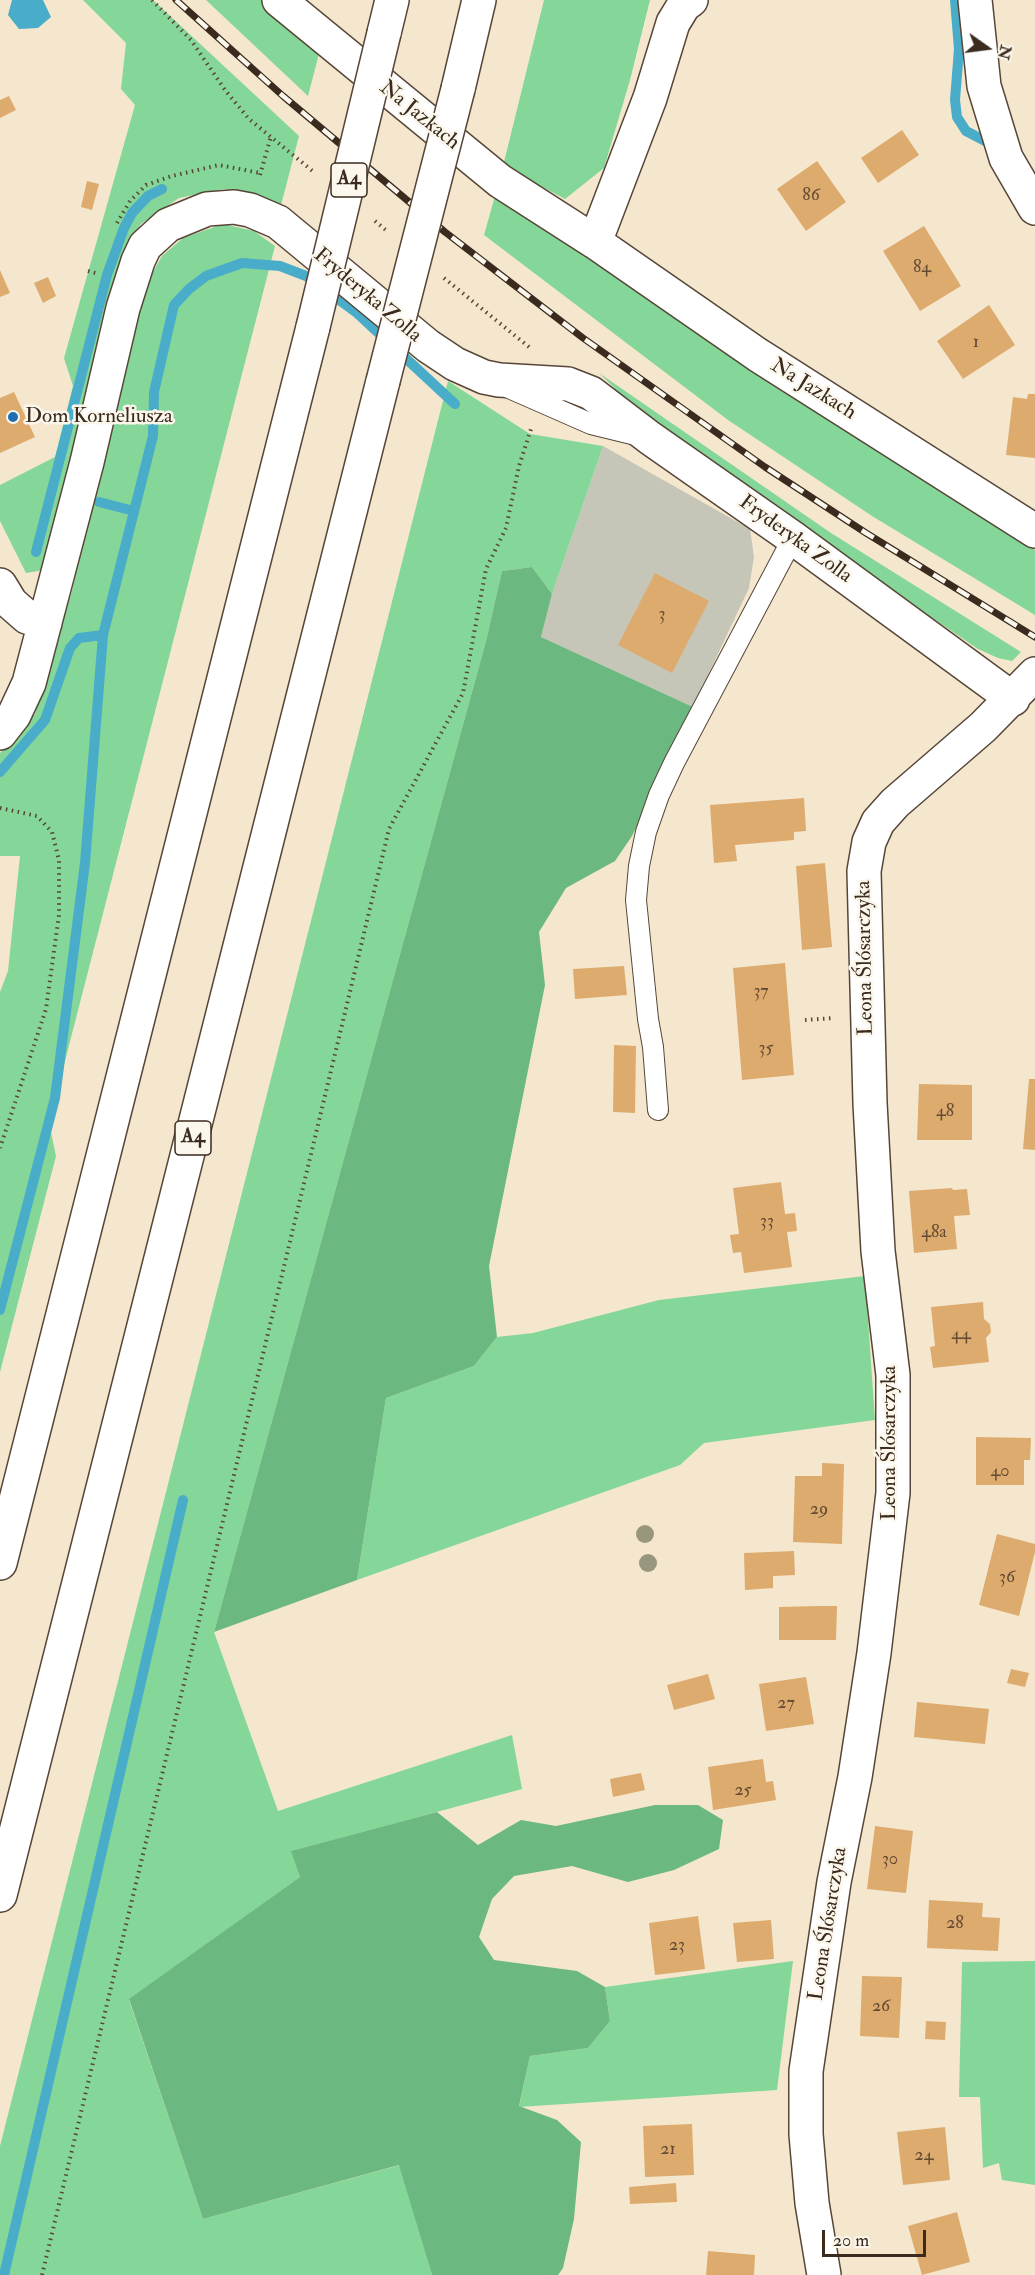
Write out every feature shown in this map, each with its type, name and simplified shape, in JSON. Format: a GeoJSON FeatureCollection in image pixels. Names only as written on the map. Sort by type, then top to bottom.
{"type":"FeatureCollection","features":[{"type":"Feature","properties":{"kind":"main road","name":"Na Jazkach"},"geometry":{"type":"LineString","coordinates":[[279,0],[317,34],[500,181],[595,242],[758,355],[1035,531]]}},
{"type":"Feature","properties":{"kind":"main road","name":"A4"},"geometry":{"type":"LineString","coordinates":[[0,1563],[313,327],[392,0]]}},
{"type":"Feature","properties":{"kind":"main road","name":"A4"},"geometry":{"type":"LineString","coordinates":[[0,1895],[479,0]]}},
{"type":"Feature","properties":{"kind":"main road"},"geometry":{"type":"LineString","coordinates":[[595,242],[650,98],[673,23],[684,5],[691,0]]}},
{"type":"Feature","properties":{"kind":"main road"},"geometry":{"type":"LineString","coordinates":[[975,0],[984,86],[1006,158],[1035,208]]}},
{"type":"Feature","properties":{"kind":"main road","name":"Fryderyka Zolla"},"geometry":{"type":"LineString","coordinates":[[0,733],[22,700],[45,623],[87,462],[123,308],[138,261],[145,246],[168,225],[180,218],[207,209],[234,207],[250,210],[278,222],[428,346],[455,364],[484,377],[499,380],[568,384],[579,387],[611,406],[650,438],[793,538],[1013,699]]}},
{"type":"Feature","properties":{"kind":"main road"},"geometry":{"type":"LineString","coordinates":[[0,585],[11,603],[19,610],[45,623]]}},
{"type":"Feature","properties":{"kind":"main road","name":"Leona Ślósarczyka"},"geometry":{"type":"LineString","coordinates":[[824,2275],[812,2203],[806,2134],[806,2071],[834,1882],[855,1777],[874,1653],[893,1493],[893,1375],[878,1251],[870,1103],[864,871],[869,842],[878,822],[895,802],[983,727],[1013,699],[1035,674]]}},
{"type":"Feature","properties":{"kind":"lane"},"geometry":{"type":"LineString","coordinates":[[484,377],[591,424],[650,438]]}},
{"type":"Feature","properties":{"kind":"lane"},"geometry":{"type":"LineString","coordinates":[[658,1110],[636,900],[639,866],[646,832],[659,795],[680,752],[793,538]]}},
{"type":"Feature","properties":{"kind":"path"},"geometry":{"type":"LineString","coordinates":[[152,0],[166,14]]}},
{"type":"Feature","properties":{"kind":"path"},"geometry":{"type":"LineString","coordinates":[[250,210],[271,136]]}},
{"type":"Feature","properties":{"kind":"path"},"geometry":{"type":"LineString","coordinates":[[172,176],[219,165],[260,173]]}},
{"type":"Feature","properties":{"kind":"path"},"geometry":{"type":"LineString","coordinates":[[42,2275],[389,829],[463,693],[486,569],[506,528],[519,466],[541,402]]}},
{"type":"Feature","properties":{"kind":"path"},"geometry":{"type":"LineString","coordinates":[[0,807],[37,816],[52,832],[59,860],[59,915],[46,1009],[0,1148]]}},
{"type":"Feature","properties":{"kind":"path"},"geometry":{"type":"LineString","coordinates":[[805,1020],[842,1017]]}},
{"type":"Feature","properties":{"kind":"shaded area"},"geometry":{"type":"Polygon","coordinates":[[[603,446],[750,529],[754,557],[749,588],[693,707],[541,637],[552,594],[603,446]]]}},
{"type":"Feature","properties":{"kind":"green space"},"geometry":{"type":"Polygon","coordinates":[[[83,0],[153,0],[299,136],[280,209],[256,195],[224,189],[179,198],[141,224],[129,243],[44,570],[26,573],[0,521],[0,485],[55,457],[73,386],[64,358],[135,105],[121,89],[126,43],[83,0]]]}},
{"type":"Feature","properties":{"kind":"green space"},"geometry":{"type":"Polygon","coordinates":[[[206,0],[262,0],[320,50],[308,96],[206,0]]]}},
{"type":"Feature","properties":{"kind":"green space"},"geometry":{"type":"Polygon","coordinates":[[[544,0],[650,0],[630,80],[604,168],[565,199],[503,166],[544,0]]]}},
{"type":"Feature","properties":{"kind":"green space"},"geometry":{"type":"Polygon","coordinates":[[[495,196],[887,446],[1035,550],[1035,615],[872,516],[728,420],[484,235],[495,196]]]}},
{"type":"Feature","properties":{"kind":"green space"},"geometry":{"type":"Polygon","coordinates":[[[223,224],[254,231],[275,246],[49,1123],[56,1156],[0,1372],[0,992],[8,971],[20,856],[0,856],[0,753],[35,714],[72,591],[138,307],[148,281],[162,256],[183,238],[223,224]]]}},
{"type":"Feature","properties":{"kind":"green space"},"geometry":{"type":"Polygon","coordinates":[[[599,373],[831,533],[1021,652],[1012,661],[998,658],[978,649],[805,531],[631,404],[599,373]]]}},
{"type":"Feature","properties":{"kind":"green space"},"geometry":{"type":"Polygon","coordinates":[[[448,381],[530,434],[603,446],[552,594],[532,567],[502,571],[486,641],[214,1632],[278,1811],[512,1735],[522,1789],[292,1851],[300,1877],[129,2000],[203,2219],[400,2165],[432,2275],[0,2275],[0,2146],[448,381]]]}},
{"type":"Feature","properties":{"kind":"green space"},"geometry":{"type":"Polygon","coordinates":[[[532,567],[552,594],[541,637],[693,707],[632,836],[615,861],[566,888],[539,932],[545,985],[489,1266],[497,1337],[474,1366],[386,1398],[357,1580],[214,1632],[486,641],[502,571],[532,567]]]}},
{"type":"Feature","properties":{"kind":"green space"},"geometry":{"type":"Polygon","coordinates":[[[865,1276],[875,1420],[704,1443],[680,1465],[357,1580],[386,1398],[474,1366],[497,1337],[533,1333],[659,1300],[865,1276]]]}},
{"type":"Feature","properties":{"kind":"green space"},"geometry":{"type":"Polygon","coordinates":[[[655,1805],[698,1805],[723,1820],[719,1849],[674,1870],[628,1882],[572,1866],[514,1876],[492,1899],[479,1937],[494,1960],[577,1971],[605,1987],[610,2021],[588,2048],[530,2056],[519,2106],[557,2120],[581,2142],[574,2219],[563,2268],[558,2275],[432,2275],[399,2165],[203,2219],[129,1999],[300,1877],[291,1851],[437,1812],[478,1845],[521,1820],[556,1826],[655,1805]]]}},
{"type":"Feature","properties":{"kind":"green space"},"geometry":{"type":"Polygon","coordinates":[[[793,1961],[777,2090],[519,2107],[530,2056],[588,2048],[610,2021],[605,1987],[793,1961]]]}},
{"type":"Feature","properties":{"kind":"green space"},"geometry":{"type":"Polygon","coordinates":[[[1035,1961],[1035,2185],[1002,2180],[999,2163],[983,2168],[980,2097],[959,2097],[962,1962],[1035,1961]]]}},
{"type":"Feature","properties":{"kind":"water"},"geometry":{"type":"Polygon","coordinates":[[[12,0],[43,0],[51,17],[38,28],[19,29],[8,15],[12,0]]]}},
{"type":"Feature","properties":{"kind":"building"},"geometry":{"type":"Polygon","coordinates":[[[9,96],[16,110],[0,118],[0,100],[9,96]]]}},
{"type":"Feature","properties":{"kind":"building"},"geometry":{"type":"Polygon","coordinates":[[[902,130],[919,155],[878,183],[861,158],[902,130]]]}},
{"type":"Feature","properties":{"kind":"building"},"geometry":{"type":"Polygon","coordinates":[[[817,161],[846,202],[806,231],[777,189],[817,161]]]}},
{"type":"Feature","properties":{"kind":"building"},"geometry":{"type":"Polygon","coordinates":[[[87,181],[99,184],[92,210],[81,207],[87,181]]]}},
{"type":"Feature","properties":{"kind":"building"},"geometry":{"type":"Polygon","coordinates":[[[924,226],[961,286],[920,311],[883,251],[924,226]]]}},
{"type":"Feature","properties":{"kind":"building"},"geometry":{"type":"Polygon","coordinates":[[[0,270],[10,293],[0,297],[0,270]]]}},
{"type":"Feature","properties":{"kind":"building"},"geometry":{"type":"Polygon","coordinates":[[[48,277],[56,296],[43,303],[34,283],[48,277]]]}},
{"type":"Feature","properties":{"kind":"building"},"geometry":{"type":"Polygon","coordinates":[[[989,305],[1015,345],[963,379],[937,341],[989,305]]]}},
{"type":"Feature","properties":{"kind":"building","name":"Dom Korneliusza"},"geometry":{"type":"Polygon","coordinates":[[[14,392],[35,437],[0,453],[0,398],[14,392]]]}},
{"type":"Feature","properties":{"kind":"building"},"geometry":{"type":"Polygon","coordinates":[[[1028,394],[1035,394],[1035,458],[1006,455],[1013,397],[1027,399],[1028,394]]]}},
{"type":"Feature","properties":{"kind":"building"},"geometry":{"type":"Polygon","coordinates":[[[655,573],[709,601],[672,673],[618,645],[655,573]]]}},
{"type":"Feature","properties":{"kind":"building"},"geometry":{"type":"Polygon","coordinates":[[[804,798],[806,831],[794,832],[794,840],[735,845],[737,861],[714,863],[710,805],[804,798]]]}},
{"type":"Feature","properties":{"kind":"building"},"geometry":{"type":"Polygon","coordinates":[[[825,863],[832,947],[802,950],[796,866],[825,863]]]}},
{"type":"Feature","properties":{"kind":"building"},"geometry":{"type":"Polygon","coordinates":[[[785,963],[794,1075],[742,1080],[733,968],[785,963]]]}},
{"type":"Feature","properties":{"kind":"building"},"geometry":{"type":"Polygon","coordinates":[[[624,966],[627,995],[575,999],[573,969],[624,966]]]}},
{"type":"Feature","properties":{"kind":"building"},"geometry":{"type":"Polygon","coordinates":[[[614,1045],[636,1046],[635,1113],[613,1112],[614,1045]]]}},
{"type":"Feature","properties":{"kind":"building"},"geometry":{"type":"Polygon","coordinates":[[[1029,1079],[1035,1079],[1035,1150],[1023,1149],[1029,1079]]]}},
{"type":"Feature","properties":{"kind":"building"},"geometry":{"type":"Polygon","coordinates":[[[919,1084],[972,1085],[972,1140],[917,1140],[919,1084]]]}},
{"type":"Feature","properties":{"kind":"building"},"geometry":{"type":"Polygon","coordinates":[[[781,1182],[785,1214],[795,1213],[797,1231],[787,1232],[792,1267],[744,1273],[741,1252],[733,1253],[730,1235],[739,1234],[733,1188],[781,1182]]]}},
{"type":"Feature","properties":{"kind":"building"},"geometry":{"type":"Polygon","coordinates":[[[952,1188],[953,1190],[967,1189],[970,1215],[954,1216],[957,1249],[914,1253],[909,1191],[952,1188]]]}},
{"type":"Feature","properties":{"kind":"building"},"geometry":{"type":"Polygon","coordinates":[[[983,1302],[984,1319],[990,1324],[991,1332],[986,1338],[989,1362],[933,1368],[930,1347],[935,1346],[931,1307],[983,1302]]]}},
{"type":"Feature","properties":{"kind":"building"},"geometry":{"type":"Polygon","coordinates":[[[976,1437],[1031,1438],[1030,1460],[1024,1460],[1024,1485],[976,1485],[976,1437]]]}},
{"type":"Feature","properties":{"kind":"building"},"geometry":{"type":"Polygon","coordinates":[[[822,1463],[844,1464],[842,1544],[793,1542],[795,1476],[822,1476],[822,1463]]]}},
{"type":"Feature","properties":{"kind":"building"},"geometry":{"type":"Polygon","coordinates":[[[997,1534],[1035,1544],[1019,1616],[979,1605],[997,1534]]]}},
{"type":"Feature","properties":{"kind":"building"},"geometry":{"type":"Polygon","coordinates":[[[794,1551],[795,1575],[773,1576],[773,1588],[745,1590],[744,1553],[794,1551]]]}},
{"type":"Feature","properties":{"kind":"building"},"geometry":{"type":"Polygon","coordinates":[[[837,1606],[836,1640],[779,1640],[779,1607],[837,1606]]]}},
{"type":"Feature","properties":{"kind":"building"},"geometry":{"type":"Polygon","coordinates":[[[1011,1669],[1029,1673],[1025,1687],[1007,1683],[1011,1669]]]}},
{"type":"Feature","properties":{"kind":"building"},"geometry":{"type":"Polygon","coordinates":[[[708,1674],[715,1699],[674,1710],[667,1685],[708,1674]]]}},
{"type":"Feature","properties":{"kind":"building"},"geometry":{"type":"Polygon","coordinates":[[[806,1677],[814,1724],[766,1731],[759,1684],[806,1677]]]}},
{"type":"Feature","properties":{"kind":"building"},"geometry":{"type":"Polygon","coordinates":[[[917,1702],[989,1709],[985,1744],[914,1737],[917,1702]]]}},
{"type":"Feature","properties":{"kind":"building"},"geometry":{"type":"Polygon","coordinates":[[[763,1759],[766,1782],[773,1781],[776,1800],[713,1810],[708,1767],[763,1759]]]}},
{"type":"Feature","properties":{"kind":"building"},"geometry":{"type":"Polygon","coordinates":[[[641,1773],[645,1790],[613,1797],[610,1779],[641,1773]]]}},
{"type":"Feature","properties":{"kind":"building"},"geometry":{"type":"Polygon","coordinates":[[[875,1826],[913,1831],[906,1893],[867,1889],[875,1826]]]}},
{"type":"Feature","properties":{"kind":"building"},"geometry":{"type":"Polygon","coordinates":[[[929,1900],[983,1903],[982,1917],[1000,1918],[998,1951],[927,1948],[929,1900]]]}},
{"type":"Feature","properties":{"kind":"building"},"geometry":{"type":"Polygon","coordinates":[[[698,1916],[705,1969],[655,1975],[649,1923],[698,1916]]]}},
{"type":"Feature","properties":{"kind":"building"},"geometry":{"type":"Polygon","coordinates":[[[771,1920],[774,1959],[737,1962],[733,1923],[771,1920]]]}},
{"type":"Feature","properties":{"kind":"building"},"geometry":{"type":"Polygon","coordinates":[[[862,1976],[902,1977],[899,2038],[860,2036],[862,1976]]]}},
{"type":"Feature","properties":{"kind":"building"},"geometry":{"type":"Polygon","coordinates":[[[926,2021],[946,2022],[945,2040],[925,2039],[926,2021]]]}},
{"type":"Feature","properties":{"kind":"building"},"geometry":{"type":"Polygon","coordinates":[[[692,2124],[694,2175],[645,2177],[643,2126],[692,2124]]]}},
{"type":"Feature","properties":{"kind":"building"},"geometry":{"type":"Polygon","coordinates":[[[945,2127],[950,2180],[903,2185],[897,2132],[945,2127]]]}},
{"type":"Feature","properties":{"kind":"building"},"geometry":{"type":"Polygon","coordinates":[[[676,2183],[677,2202],[630,2204],[629,2187],[676,2183]]]}},
{"type":"Feature","properties":{"kind":"building"},"geometry":{"type":"Polygon","coordinates":[[[957,2212],[970,2262],[922,2275],[908,2226],[957,2212]]]}},
{"type":"Feature","properties":{"kind":"building"},"geometry":{"type":"Polygon","coordinates":[[[708,2251],[755,2255],[754,2275],[706,2275],[708,2251]]]}},
{"type":"Feature","properties":{"kind":"waterway"},"geometry":{"type":"LineString","coordinates":[[955,0],[959,49],[955,100],[957,117],[966,131],[989,143]]}},
{"type":"Feature","properties":{"kind":"waterway"},"geometry":{"type":"LineString","coordinates":[[36,552],[107,275],[124,228],[132,213],[148,196],[162,189]]}},
{"type":"Feature","properties":{"kind":"waterway"},"geometry":{"type":"LineString","coordinates":[[0,1310],[55,1098],[85,863],[103,635],[153,436],[154,392],[174,305],[206,276],[242,263],[280,266],[306,276],[357,313],[455,404]]}},
{"type":"Feature","properties":{"kind":"waterway"},"geometry":{"type":"LineString","coordinates":[[99,502],[134,511]]}},
{"type":"Feature","properties":{"kind":"waterway"},"geometry":{"type":"LineString","coordinates":[[0,772],[45,720],[70,648],[79,638],[103,635]]}},
{"type":"Feature","properties":{"kind":"waterway"},"geometry":{"type":"LineString","coordinates":[[4,2275],[183,1500]]}},
{"type":"Feature","properties":{"kind":"railway"},"geometry":{"type":"LineString","coordinates":[[176,0],[283,96],[445,232],[583,338],[765,467],[866,533],[1035,637]]}},
{"type":"Feature","properties":{"kind":"place","name":"Dom Korneliusza"},"geometry":{"type":"Point","coordinates":[13,417]}}]}
